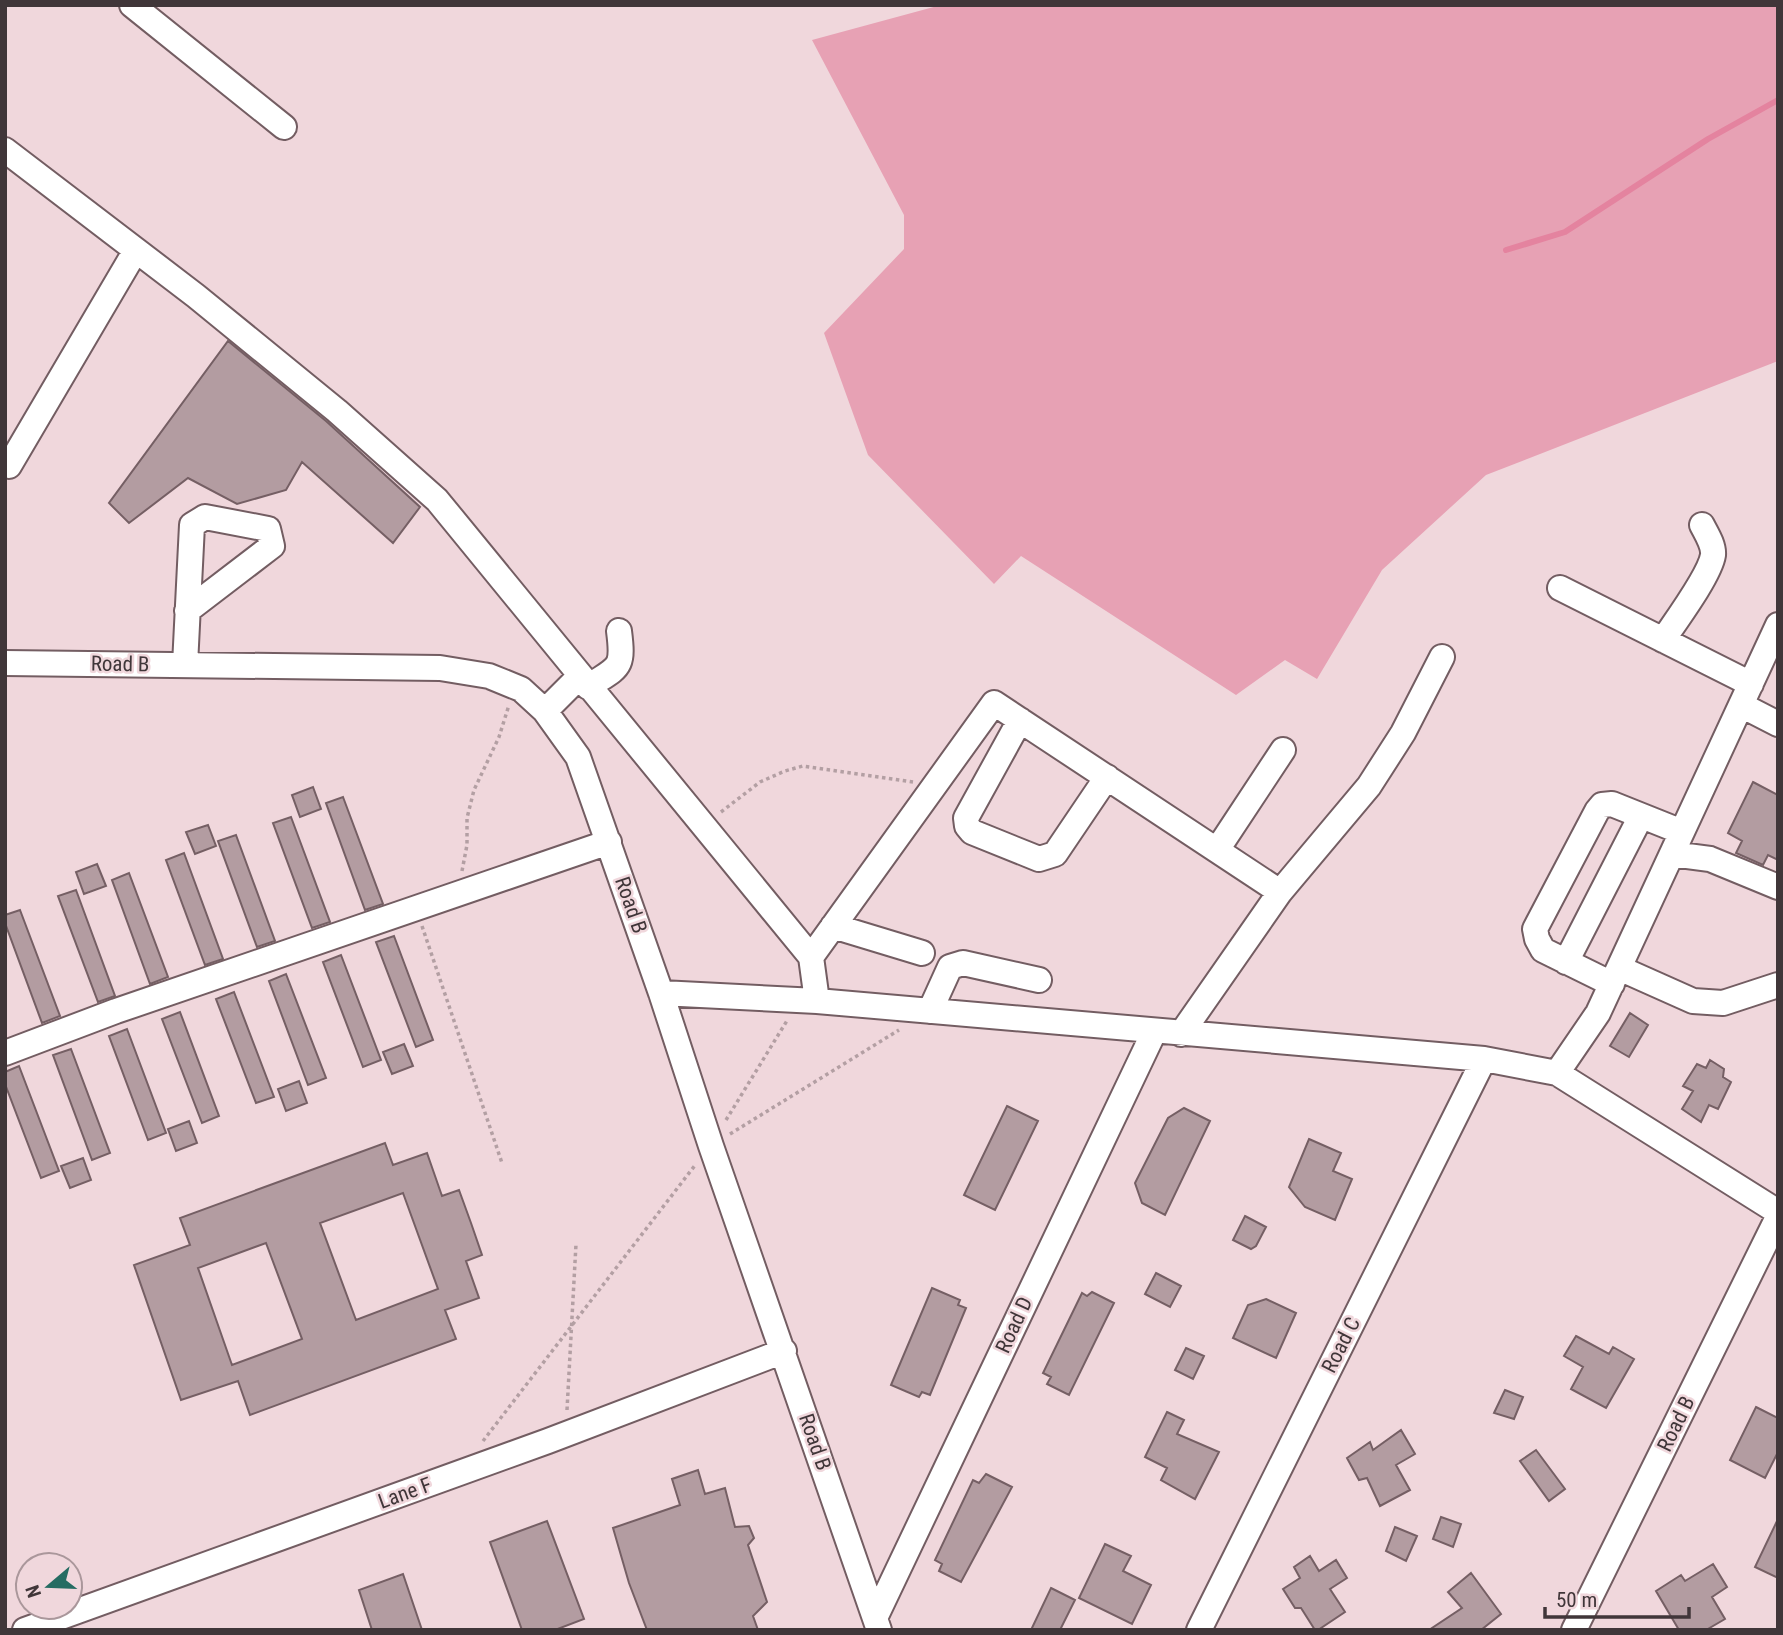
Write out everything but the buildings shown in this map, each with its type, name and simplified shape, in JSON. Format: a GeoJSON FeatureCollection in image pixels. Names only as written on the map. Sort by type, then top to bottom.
{"type":"FeatureCollection","features":[{"type":"Feature","properties":{"kind":"street"},"geometry":{"type":"LineString","coordinates":[[132,5],[284,127]]}},
{"type":"Feature","properties":{"kind":"street"},"geometry":{"type":"LineString","coordinates":[[5,149],[337,411],[437,500],[811,957]]}},
{"type":"Feature","properties":{"kind":"street"},"geometry":{"type":"LineString","coordinates":[[9,466],[136,250]]}},
{"type":"Feature","properties":{"kind":"street"},"geometry":{"type":"LineString","coordinates":[[1663,640],[1696,590],[1713,555],[1711,542],[1702,525]]}},
{"type":"Feature","properties":{"kind":"street"},"geometry":{"type":"LineString","coordinates":[[1560,589],[1663,640],[1746,694],[1778,724]]}},
{"type":"Feature","properties":{"kind":"street"},"geometry":{"type":"LineString","coordinates":[[185,665],[187,611]]}},
{"type":"Feature","properties":{"kind":"street"},"geometry":{"type":"LineString","coordinates":[[1557,1073],[1598,1013],[1778,625]]}},
{"type":"Feature","properties":{"kind":"street"},"geometry":{"type":"LineString","coordinates":[[545,711],[584,682],[616,668],[622,657],[619,631]]}},
{"type":"Feature","properties":{"kind":"street"},"geometry":{"type":"LineString","coordinates":[[1181,1034],[1280,892],[1369,786],[1403,733],[1442,657]]}},
{"type":"Feature","properties":{"kind":"street","name":"Road B"},"geometry":{"type":"LineString","coordinates":[[5,663],[440,668],[489,676],[521,689],[545,711],[578,757],[609,842],[877,1624]]}},
{"type":"Feature","properties":{"kind":"street"},"geometry":{"type":"LineString","coordinates":[[808,1000],[811,957],[994,703],[1280,892]]}},
{"type":"Feature","properties":{"kind":"street"},"geometry":{"type":"LineString","coordinates":[[1020,720],[966,818],[967,826],[972,832],[1039,859],[1055,854],[1107,778]]}},
{"type":"Feature","properties":{"kind":"street"},"geometry":{"type":"LineString","coordinates":[[1217,850],[1283,750]]}},
{"type":"Feature","properties":{"kind":"street"},"geometry":{"type":"LineString","coordinates":[[1777,984],[1750,996],[1723,1003],[1693,1001],[1566,962],[1543,950],[1535,929],[1602,805],[1612,804],[1641,816],[1677,843],[1778,887]]}},
{"type":"Feature","properties":{"kind":"street"},"geometry":{"type":"LineString","coordinates":[[1566,962],[1641,816]]}},
{"type":"Feature","properties":{"kind":"street"},"geometry":{"type":"LineString","coordinates":[[5,1053],[116,1011],[609,842]]}},
{"type":"Feature","properties":{"kind":"street"},"geometry":{"type":"LineString","coordinates":[[833,926],[922,953]]}},
{"type":"Feature","properties":{"kind":"street"},"geometry":{"type":"LineString","coordinates":[[930,1011],[950,967],[956,964],[963,963],[1040,980]]}},
{"type":"Feature","properties":{"kind":"street"},"geometry":{"type":"LineString","coordinates":[[662,993],[808,1000],[1484,1059],[1557,1073],[1778,1215]]}},
{"type":"Feature","properties":{"kind":"street","name":"Road D"},"geometry":{"type":"LineString","coordinates":[[877,1624],[1154,1032]]}},
{"type":"Feature","properties":{"kind":"street","name":"Road C"},"geometry":{"type":"LineString","coordinates":[[1199,1630],[1484,1059]]}},
{"type":"Feature","properties":{"kind":"street","name":"Road B"},"geometry":{"type":"LineString","coordinates":[[1574,1630],[1778,1215]]}},
{"type":"Feature","properties":{"kind":"street","name":"Lane F"},"geometry":{"type":"LineString","coordinates":[[25,1630],[784,1352]]}},
{"type":"Feature","properties":{"kind":"path"},"geometry":{"type":"LineString","coordinates":[[455,894],[467,845],[467,818],[474,790],[499,737],[516,687]]}},
{"type":"Feature","properties":{"kind":"path"},"geometry":{"type":"LineString","coordinates":[[702,825],[760,782],[803,766],[934,786]]}},
{"type":"Feature","properties":{"kind":"path"},"geometry":{"type":"LineString","coordinates":[[416,908],[502,1163]]}},
{"type":"Feature","properties":{"kind":"path"},"geometry":{"type":"LineString","coordinates":[[482,1442],[711,1146],[808,1000]]}},
{"type":"Feature","properties":{"kind":"path"},"geometry":{"type":"LineString","coordinates":[[711,1146],[930,1011]]}},
{"type":"Feature","properties":{"kind":"path"},"geometry":{"type":"LineString","coordinates":[[566,1434],[576,1244]]}},
{"type":"Feature","properties":{"kind":"shaded area"},"geometry":{"type":"Polygon","coordinates":[[[941,5],[1778,5],[1778,361],[1486,475],[1382,570],[1317,679],[1285,660],[1236,695],[1021,556],[994,584],[868,455],[824,333],[904,249],[904,215],[812,40],[941,5]]]}},
{"type":"Feature","properties":{"kind":"waterway"},"geometry":{"type":"LineString","coordinates":[[1506,250],[1565,232],[1708,139],[1778,100]]}}]}
